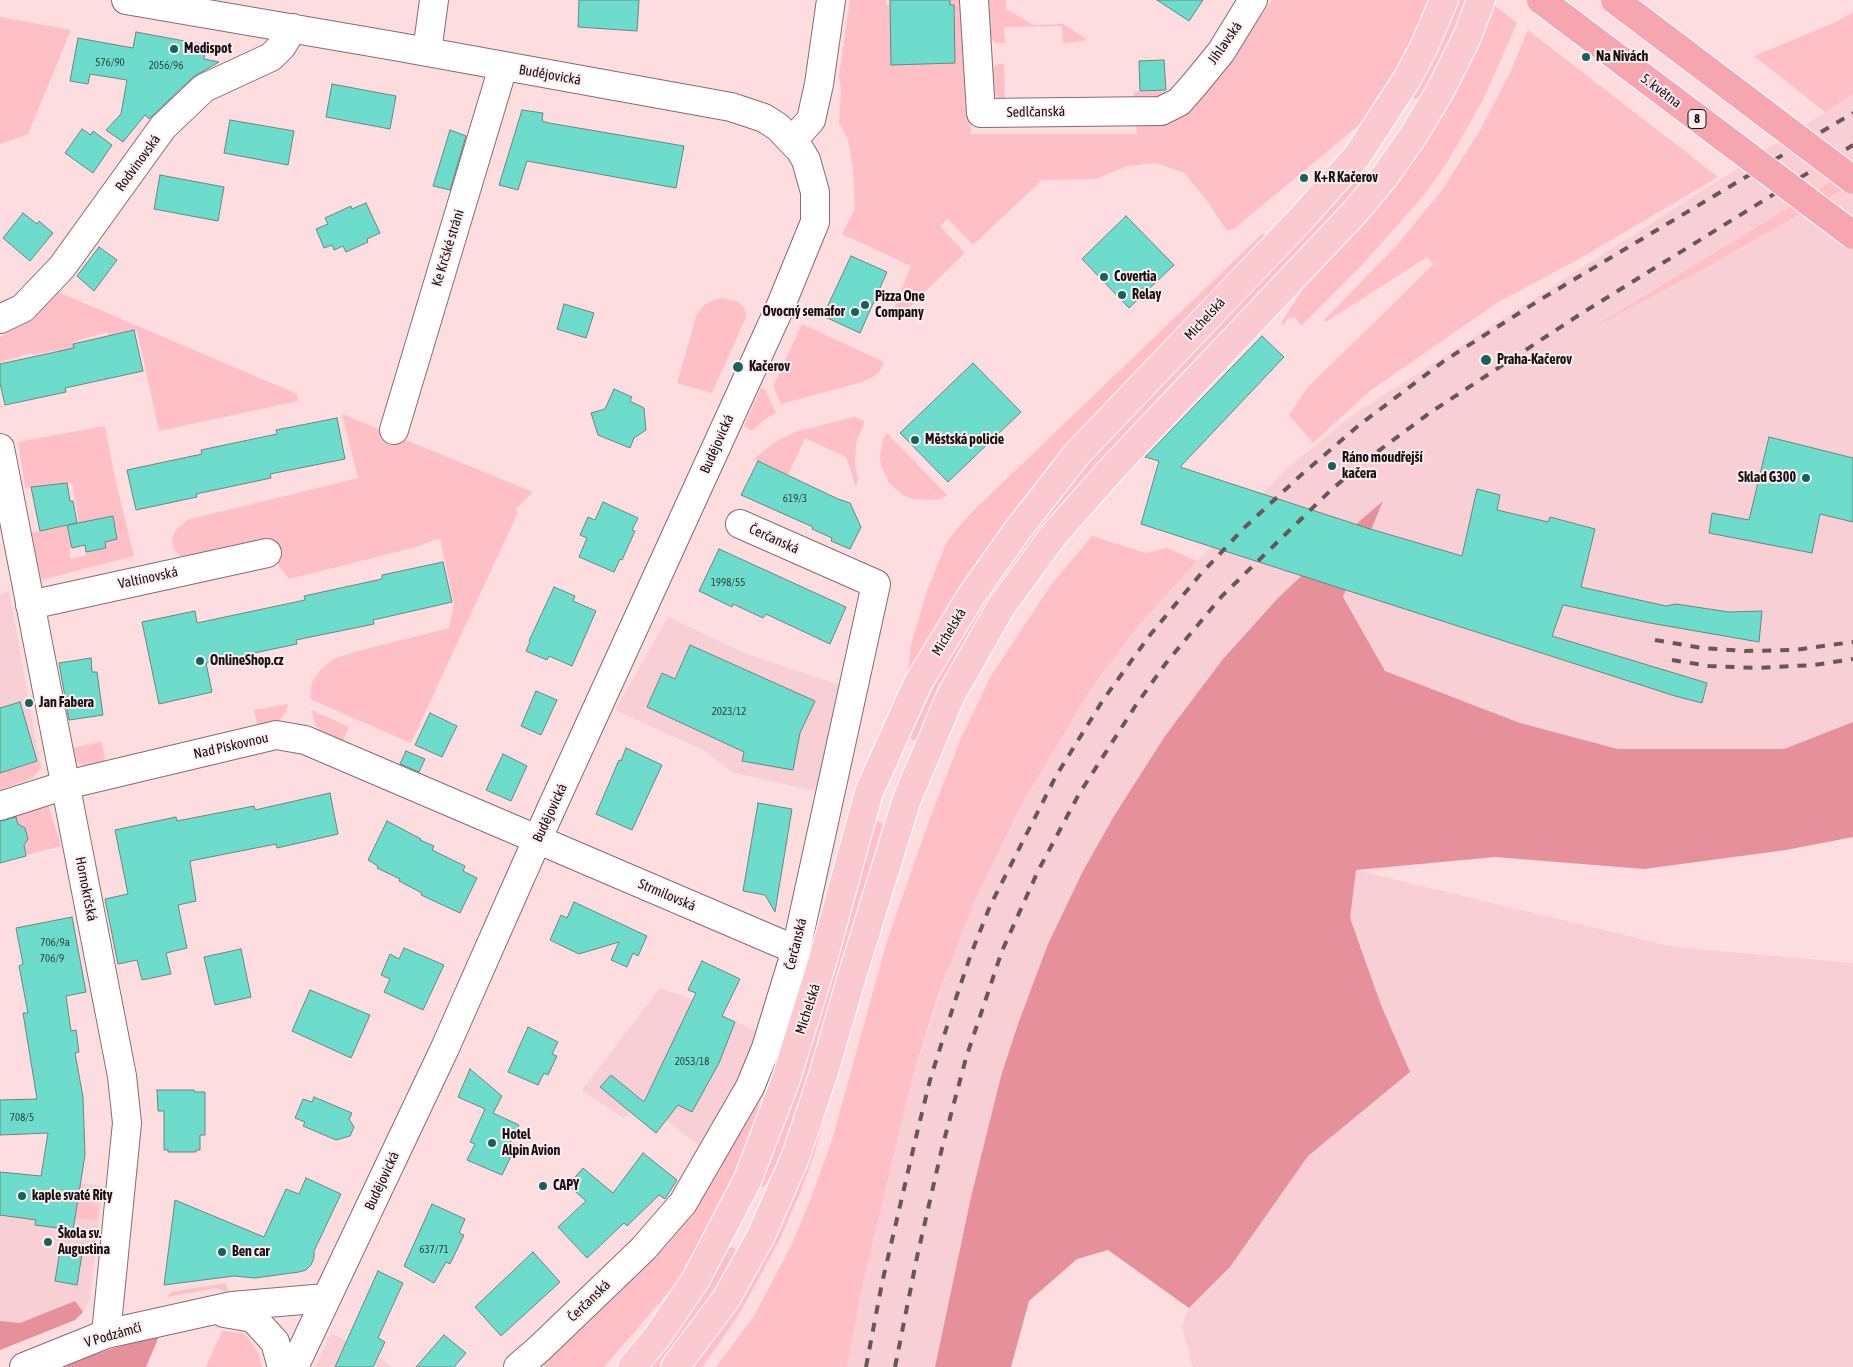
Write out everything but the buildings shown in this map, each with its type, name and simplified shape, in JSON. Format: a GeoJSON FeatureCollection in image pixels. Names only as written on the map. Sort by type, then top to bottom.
{"type":"FeatureCollection","features":[{"type":"Feature","properties":{"kind":"highway","name":"5. května"},"geometry":{"type":"LineString","coordinates":[[1541,0],[1853,236]]}},
{"type":"Feature","properties":{"kind":"highway"},"geometry":{"type":"LineString","coordinates":[[1615,0],[1853,180]]}},
{"type":"Feature","properties":{"kind":"main road","name":"Michelská"},"geometry":{"type":"LineString","coordinates":[[632,1367],[657,1337],[696,1279],[747,1181],[785,1082],[822,963],[869,792],[923,675],[971,596],[1017,531],[1077,454],[1301,219],[1357,156],[1377,128],[1407,79],[1444,0]]}},
{"type":"Feature","properties":{"kind":"main road"},"geometry":{"type":"LineString","coordinates":[[675,1367],[726,1299],[761,1236],[795,1158],[824,1075],[906,799],[951,695],[1001,607],[1052,537],[1109,472],[1354,213],[1385,176],[1440,92],[1467,37],[1481,0]]}},
{"type":"Feature","properties":{"kind":"street"},"geometry":{"type":"LineString","coordinates":[[427,52],[434,0]]}},
{"type":"Feature","properties":{"kind":"street"},"geometry":{"type":"LineString","coordinates":[[792,141],[811,120],[819,84],[831,0]]}},
{"type":"Feature","properties":{"kind":"street","name":"Sedlčanská"},"geometry":{"type":"LineString","coordinates":[[974,0],[981,113],[1161,111],[1179,102],[1194,85]]}},
{"type":"Feature","properties":{"kind":"street","name":"Jihlavská"},"geometry":{"type":"LineString","coordinates":[[1194,85],[1221,52],[1253,0]]}},
{"type":"Feature","properties":{"kind":"street","name":"Budějovická"},"geometry":{"type":"LineString","coordinates":[[143,1],[731,107],[764,118],[778,127],[792,141],[806,160],[815,192],[815,222],[781,305],[537,840],[445,1048],[294,1367]]}},
{"type":"Feature","properties":{"kind":"street","name":"Rodvinovská"},"geometry":{"type":"LineString","coordinates":[[0,318],[23,308],[57,274],[163,127],[204,88],[271,57],[282,46],[293,28]]}},
{"type":"Feature","properties":{"kind":"street","name":"Ke Krčské stráni"},"geometry":{"type":"LineString","coordinates":[[394,430],[502,67]]}},
{"type":"Feature","properties":{"kind":"street","name":"Hornokrčská"},"geometry":{"type":"LineString","coordinates":[[0,448],[122,1076],[127,1123],[106,1334]]}},
{"type":"Feature","properties":{"kind":"street","name":"Čerčanská"},"geometry":{"type":"LineString","coordinates":[[518,1367],[643,1249],[683,1203],[750,1087],[766,1048],[796,950],[876,584],[740,524]]}},
{"type":"Feature","properties":{"kind":"street","name":"Valtínovská"},"geometry":{"type":"LineString","coordinates":[[30,605],[266,552]]}},
{"type":"Feature","properties":{"kind":"street","name":"Nad Pískovnou"},"geometry":{"type":"LineString","coordinates":[[0,806],[66,785],[276,735],[305,740],[537,840]]}},
{"type":"Feature","properties":{"kind":"street","name":"Strmilovská"},"geometry":{"type":"LineString","coordinates":[[537,840],[796,950]]}},
{"type":"Feature","properties":{"kind":"street","name":"V Podzámčí"},"geometry":{"type":"LineString","coordinates":[[24,1367],[106,1334],[232,1306],[326,1298]]}},
{"type":"Feature","properties":{"kind":"street","name":"V Podzámčí"},"geometry":{"type":"LineString","coordinates":[[205,1312],[230,1313],[253,1318],[275,1342],[282,1367]]}},
{"type":"Feature","properties":{"kind":"shaded area"},"geometry":{"type":"Polygon","coordinates":[[[850,0],[886,0],[886,5],[890,5],[892,65],[955,63],[954,6],[950,5],[950,0],[967,0],[971,134],[1137,134],[1134,92],[1161,91],[1174,94],[1230,59],[1272,0],[1431,0],[1406,53],[1377,104],[1359,125],[1235,228],[1227,231],[1185,173],[1155,163],[1127,166],[1096,179],[1042,180],[973,245],[948,219],[940,226],[965,253],[901,315],[893,311],[911,266],[842,234],[855,208],[853,169],[848,139],[839,123],[841,91],[839,76],[850,0]]]}},
{"type":"Feature","properties":{"kind":"shaded area"},"geometry":{"type":"Polygon","coordinates":[[[989,0],[1006,0],[1006,9],[1034,25],[1063,24],[1085,38],[1085,41],[1063,43],[1062,26],[1004,27],[1005,43],[995,43],[990,38],[989,0]]]}},
{"type":"Feature","properties":{"kind":"shaded area"},"geometry":{"type":"Polygon","coordinates":[[[1458,0],[1468,0],[1438,66],[1419,98],[1414,99],[1411,96],[1458,0]]]}},
{"type":"Feature","properties":{"kind":"shaded area"},"geometry":{"type":"Polygon","coordinates":[[[1494,5],[1517,23],[1483,100],[1448,161],[1424,195],[1364,263],[1301,326],[1296,318],[1288,318],[1284,326],[1281,323],[1308,281],[1343,245],[1390,191],[1420,151],[1457,89],[1494,5]]]}},
{"type":"Feature","properties":{"kind":"shaded area"},"geometry":{"type":"Polygon","coordinates":[[[1853,12],[1853,94],[1825,112],[1754,56],[1836,22],[1853,12]]]}},
{"type":"Feature","properties":{"kind":"shaded area"},"geometry":{"type":"Polygon","coordinates":[[[0,17],[71,30],[28,134],[0,144],[0,17]]]}},
{"type":"Feature","properties":{"kind":"shaded area"},"geometry":{"type":"Polygon","coordinates":[[[1528,30],[1718,177],[1584,256],[1497,303],[1371,390],[1313,443],[1289,415],[1308,387],[1434,264],[1427,257],[1326,322],[1324,320],[1397,245],[1442,190],[1479,132],[1509,75],[1528,30]]]}},
{"type":"Feature","properties":{"kind":"shaded area"},"geometry":{"type":"Polygon","coordinates":[[[998,64],[1004,64],[1005,100],[997,97],[993,91],[992,69],[998,64]]]}},
{"type":"Feature","properties":{"kind":"shaded area"},"geometry":{"type":"Polygon","coordinates":[[[1853,94],[1853,168],[1600,324],[1709,266],[1853,184],[1853,722],[1784,749],[1618,749],[1520,723],[1385,671],[1343,597],[1382,503],[1353,527],[1278,598],[1223,659],[1165,736],[1114,816],[1083,871],[1048,944],[1001,1076],[971,1197],[935,1367],[847,1367],[864,1279],[913,1075],[955,948],[993,859],[1020,807],[1090,690],[1139,625],[1235,520],[1290,466],[1351,416],[1853,94]]]}},
{"type":"Feature","properties":{"kind":"shaded area"},"geometry":{"type":"Polygon","coordinates":[[[1853,168],[1853,184],[1709,266],[1589,330],[1853,168]]]}},
{"type":"Feature","properties":{"kind":"shaded area"},"geometry":{"type":"Polygon","coordinates":[[[1362,170],[1367,172],[1366,176],[957,659],[917,740],[912,740],[910,736],[949,655],[994,581],[1083,466],[1362,170]]]}},
{"type":"Feature","properties":{"kind":"shaded area"},"geometry":{"type":"Polygon","coordinates":[[[1262,234],[1266,236],[1068,445],[1019,503],[979,560],[908,672],[911,645],[927,591],[946,544],[955,531],[972,512],[1262,234]]]}},
{"type":"Feature","properties":{"kind":"shaded area"},"geometry":{"type":"Polygon","coordinates":[[[58,292],[297,394],[298,401],[159,431],[137,330],[109,336],[108,332],[73,342],[74,350],[58,354],[57,350],[32,355],[31,353],[0,362],[0,337],[29,319],[58,292]]]}},
{"type":"Feature","properties":{"kind":"shaded area"},"geometry":{"type":"Polygon","coordinates":[[[723,298],[738,302],[747,315],[712,393],[677,383],[697,314],[704,305],[713,300],[723,298]]]}},
{"type":"Feature","properties":{"kind":"shaded area"},"geometry":{"type":"Polygon","coordinates":[[[802,324],[884,362],[880,371],[862,382],[781,404],[773,386],[802,324]]]}},
{"type":"Feature","properties":{"kind":"shaded area"},"geometry":{"type":"Polygon","coordinates":[[[761,388],[765,389],[776,413],[765,419],[752,431],[744,426],[761,388]]]}},
{"type":"Feature","properties":{"kind":"shaded area"},"geometry":{"type":"Polygon","coordinates":[[[342,414],[533,492],[515,510],[518,512],[411,743],[310,699],[312,682],[321,669],[334,659],[354,652],[449,628],[454,604],[440,538],[416,547],[289,579],[274,560],[185,560],[174,550],[172,539],[176,530],[187,520],[358,478],[342,414]]]}},
{"type":"Feature","properties":{"kind":"shaded area"},"geometry":{"type":"Polygon","coordinates":[[[854,417],[865,421],[856,443],[855,465],[858,478],[856,487],[846,457],[805,438],[788,475],[754,459],[775,442],[795,432],[854,417]]]}},
{"type":"Feature","properties":{"kind":"shaded area"},"geometry":{"type":"Polygon","coordinates":[[[105,426],[115,478],[134,556],[41,580],[30,533],[67,525],[72,548],[69,549],[71,559],[86,555],[86,552],[105,548],[105,542],[117,538],[113,516],[79,523],[72,483],[25,488],[18,442],[105,426]]]}},
{"type":"Feature","properties":{"kind":"shaded area"},"geometry":{"type":"Polygon","coordinates":[[[887,433],[947,495],[941,499],[933,500],[913,499],[903,495],[889,483],[881,466],[880,457],[883,439],[887,433]]]}},
{"type":"Feature","properties":{"kind":"shaded area"},"geometry":{"type":"Polygon","coordinates":[[[1383,501],[1343,597],[1385,671],[1520,723],[1618,749],[1784,749],[1853,722],[1853,837],[1786,850],[1644,869],[1495,857],[1356,870],[1350,918],[1381,1005],[1410,1072],[1308,1156],[1230,1267],[1189,1308],[1108,1250],[1077,1259],[1029,1301],[1011,1367],[935,1367],[971,1197],[1001,1076],[1048,944],[1083,871],[1114,816],[1165,736],[1223,659],[1278,598],[1383,501]]]}},
{"type":"Feature","properties":{"kind":"shaded area"},"geometry":{"type":"Polygon","coordinates":[[[1092,536],[1146,553],[1167,548],[1197,561],[1139,625],[1090,690],[1020,807],[975,900],[938,995],[913,1075],[864,1279],[847,1367],[716,1367],[754,1316],[792,1244],[811,1198],[832,1140],[887,941],[929,821],[961,738],[991,676],[1051,585],[1092,536]]]}},
{"type":"Feature","properties":{"kind":"shaded area"},"geometry":{"type":"Polygon","coordinates":[[[9,591],[41,768],[28,781],[0,790],[0,594],[9,591]]]}},
{"type":"Feature","properties":{"kind":"shaded area"},"geometry":{"type":"Polygon","coordinates":[[[668,617],[747,654],[843,686],[819,789],[810,790],[732,772],[705,751],[615,710],[668,617]]]}},
{"type":"Feature","properties":{"kind":"shaded area"},"geometry":{"type":"Polygon","coordinates":[[[288,704],[286,712],[281,719],[275,723],[258,728],[254,710],[288,704]]]}},
{"type":"Feature","properties":{"kind":"shaded area"},"geometry":{"type":"Polygon","coordinates":[[[311,710],[349,727],[342,742],[320,731],[315,724],[311,710]]]}},
{"type":"Feature","properties":{"kind":"shaded area"},"geometry":{"type":"Polygon","coordinates":[[[102,742],[105,762],[83,765],[77,762],[71,748],[102,742]]]}},
{"type":"Feature","properties":{"kind":"shaded area"},"geometry":{"type":"Polygon","coordinates":[[[40,761],[41,768],[33,777],[0,790],[0,773],[40,761]]]}},
{"type":"Feature","properties":{"kind":"shaded area"},"geometry":{"type":"Polygon","coordinates":[[[48,804],[61,846],[26,855],[24,843],[28,839],[25,828],[19,826],[15,814],[48,804]]]}},
{"type":"Feature","properties":{"kind":"shaded area"},"geometry":{"type":"Polygon","coordinates":[[[878,821],[883,825],[795,1120],[773,1172],[764,1187],[759,1187],[876,823],[878,821]]]}},
{"type":"Feature","properties":{"kind":"shaded area"},"geometry":{"type":"Polygon","coordinates":[[[1356,870],[1674,947],[1853,963],[1853,1367],[1193,1367],[1182,1327],[1189,1308],[1230,1267],[1308,1156],[1410,1072],[1381,1005],[1350,918],[1356,870]]]}},
{"type":"Feature","properties":{"kind":"shaded area"},"geometry":{"type":"Polygon","coordinates":[[[660,988],[685,997],[747,1027],[782,1040],[761,1106],[754,1104],[700,1147],[641,1099],[623,1118],[582,1090],[660,988]]]}},
{"type":"Feature","properties":{"kind":"shaded area"},"geometry":{"type":"Polygon","coordinates":[[[828,1100],[814,1155],[779,1241],[742,1309],[718,1345],[702,1367],[694,1367],[721,1330],[751,1281],[828,1100]]]}},
{"type":"Feature","properties":{"kind":"shaded area"},"geometry":{"type":"Polygon","coordinates":[[[754,1104],[761,1106],[740,1163],[723,1201],[691,1262],[675,1285],[604,1367],[545,1367],[542,1363],[613,1299],[678,1228],[754,1104]]]}},
{"type":"Feature","properties":{"kind":"shaded area","name":"Škola sv. Augustina"},"geometry":{"type":"Polygon","coordinates":[[[0,1172],[103,1186],[90,1298],[83,1312],[75,1320],[0,1350],[0,1172]]]}},
{"type":"Feature","properties":{"kind":"shaded area"},"geometry":{"type":"Polygon","coordinates":[[[80,1183],[98,1208],[97,1220],[75,1218],[80,1183]]]}},
{"type":"Feature","properties":{"kind":"shaded area"},"geometry":{"type":"Polygon","coordinates":[[[734,1247],[736,1254],[681,1341],[661,1367],[649,1367],[695,1304],[729,1248],[734,1247]]]}},
{"type":"Feature","properties":{"kind":"shaded area"},"geometry":{"type":"Polygon","coordinates":[[[226,1283],[228,1292],[216,1288],[167,1297],[171,1292],[226,1283]]]}},
{"type":"Feature","properties":{"kind":"shaded area"},"geometry":{"type":"Polygon","coordinates":[[[75,1301],[83,1312],[75,1320],[0,1350],[0,1321],[20,1323],[75,1301]]]}},
{"type":"Feature","properties":{"kind":"shaded area"},"geometry":{"type":"Polygon","coordinates":[[[222,1331],[242,1333],[248,1337],[258,1353],[262,1367],[206,1367],[222,1331]]]}},
{"type":"Feature","properties":{"kind":"shaded area"},"geometry":{"type":"Polygon","coordinates":[[[331,1333],[367,1351],[394,1367],[315,1367],[331,1333]]]}},
{"type":"Feature","properties":{"kind":"shaded area"},"geometry":{"type":"Polygon","coordinates":[[[160,1334],[146,1367],[58,1367],[82,1358],[160,1334]]]}},
{"type":"Feature","properties":{"kind":"railway"},"geometry":{"type":"LineString","coordinates":[[866,1367],[882,1283],[930,1080],[971,954],[990,906],[1056,776],[1103,700],[1150,635],[1199,576],[1245,527],[1358,426],[1444,361],[1538,301],[1853,113]]}},
{"type":"Feature","properties":{"kind":"railway"},"geometry":{"type":"LineString","coordinates":[[895,1367],[917,1257],[942,1148],[966,1058],[1002,951],[1038,871],[1079,794],[1136,705],[1166,663],[1222,596],[1332,489],[1377,452],[1431,412],[1579,315],[1853,145]]}},
{"type":"Feature","properties":{"kind":"railway"},"geometry":{"type":"LineString","coordinates":[[1655,640],[1702,648],[1745,651],[1794,650],[1853,642]]}},
{"type":"Feature","properties":{"kind":"railway"},"geometry":{"type":"LineString","coordinates":[[1672,660],[1709,666],[1756,668],[1814,665],[1853,659]]}},
{"type":"Feature","properties":{"kind":"place","name":"Medispot"},"geometry":{"type":"Point","coordinates":[174,49]}},
{"type":"Feature","properties":{"kind":"place","name":"Na Nivách"},"geometry":{"type":"Point","coordinates":[1586,57]}},
{"type":"Feature","properties":{"kind":"place","name":"K+R Kačerov"},"geometry":{"type":"Point","coordinates":[1304,178]}},
{"type":"Feature","properties":{"kind":"place","name":"Covertia"},"geometry":{"type":"Point","coordinates":[1104,277]}},
{"type":"Feature","properties":{"kind":"place","name":"Relay"},"geometry":{"type":"Point","coordinates":[1122,295]}},
{"type":"Feature","properties":{"kind":"place","name":"Pizza One Company"},"geometry":{"type":"Point","coordinates":[865,305]}},
{"type":"Feature","properties":{"kind":"place","name":"Ovocný semafor"},"geometry":{"type":"Point","coordinates":[855,312]}},
{"type":"Feature","properties":{"kind":"place","name":"Praha-Kačerov"},"geometry":{"type":"Point","coordinates":[1486,360]}},
{"type":"Feature","properties":{"kind":"place","name":"Kačerov"},"geometry":{"type":"Point","coordinates":[738,367]}},
{"type":"Feature","properties":{"kind":"place","name":"Městská policie"},"geometry":{"type":"Point","coordinates":[915,440]}},
{"type":"Feature","properties":{"kind":"place","name":"Ráno moudřejší kačera"},"geometry":{"type":"Point","coordinates":[1332,466]}},
{"type":"Feature","properties":{"kind":"place","name":"Sklad G300"},"geometry":{"type":"Point","coordinates":[1806,478]}},
{"type":"Feature","properties":{"kind":"place","name":"OnlineShop.cz"},"geometry":{"type":"Point","coordinates":[200,661]}},
{"type":"Feature","properties":{"kind":"place","name":"Jan Fabera"},"geometry":{"type":"Point","coordinates":[29,703]}},
{"type":"Feature","properties":{"kind":"place","name":"Hotel Alpin Avion"},"geometry":{"type":"Point","coordinates":[492,1143]}},
{"type":"Feature","properties":{"kind":"place","name":"CAPY"},"geometry":{"type":"Point","coordinates":[543,1186]}},
{"type":"Feature","properties":{"kind":"place","name":"kaple svaté Rity"},"geometry":{"type":"Point","coordinates":[22,1196]}},
{"type":"Feature","properties":{"kind":"place","name":"Škola sv. Augustina"},"geometry":{"type":"Point","coordinates":[48,1242]}},
{"type":"Feature","properties":{"kind":"place","name":"Ben car"},"geometry":{"type":"Point","coordinates":[222,1252]}}]}
